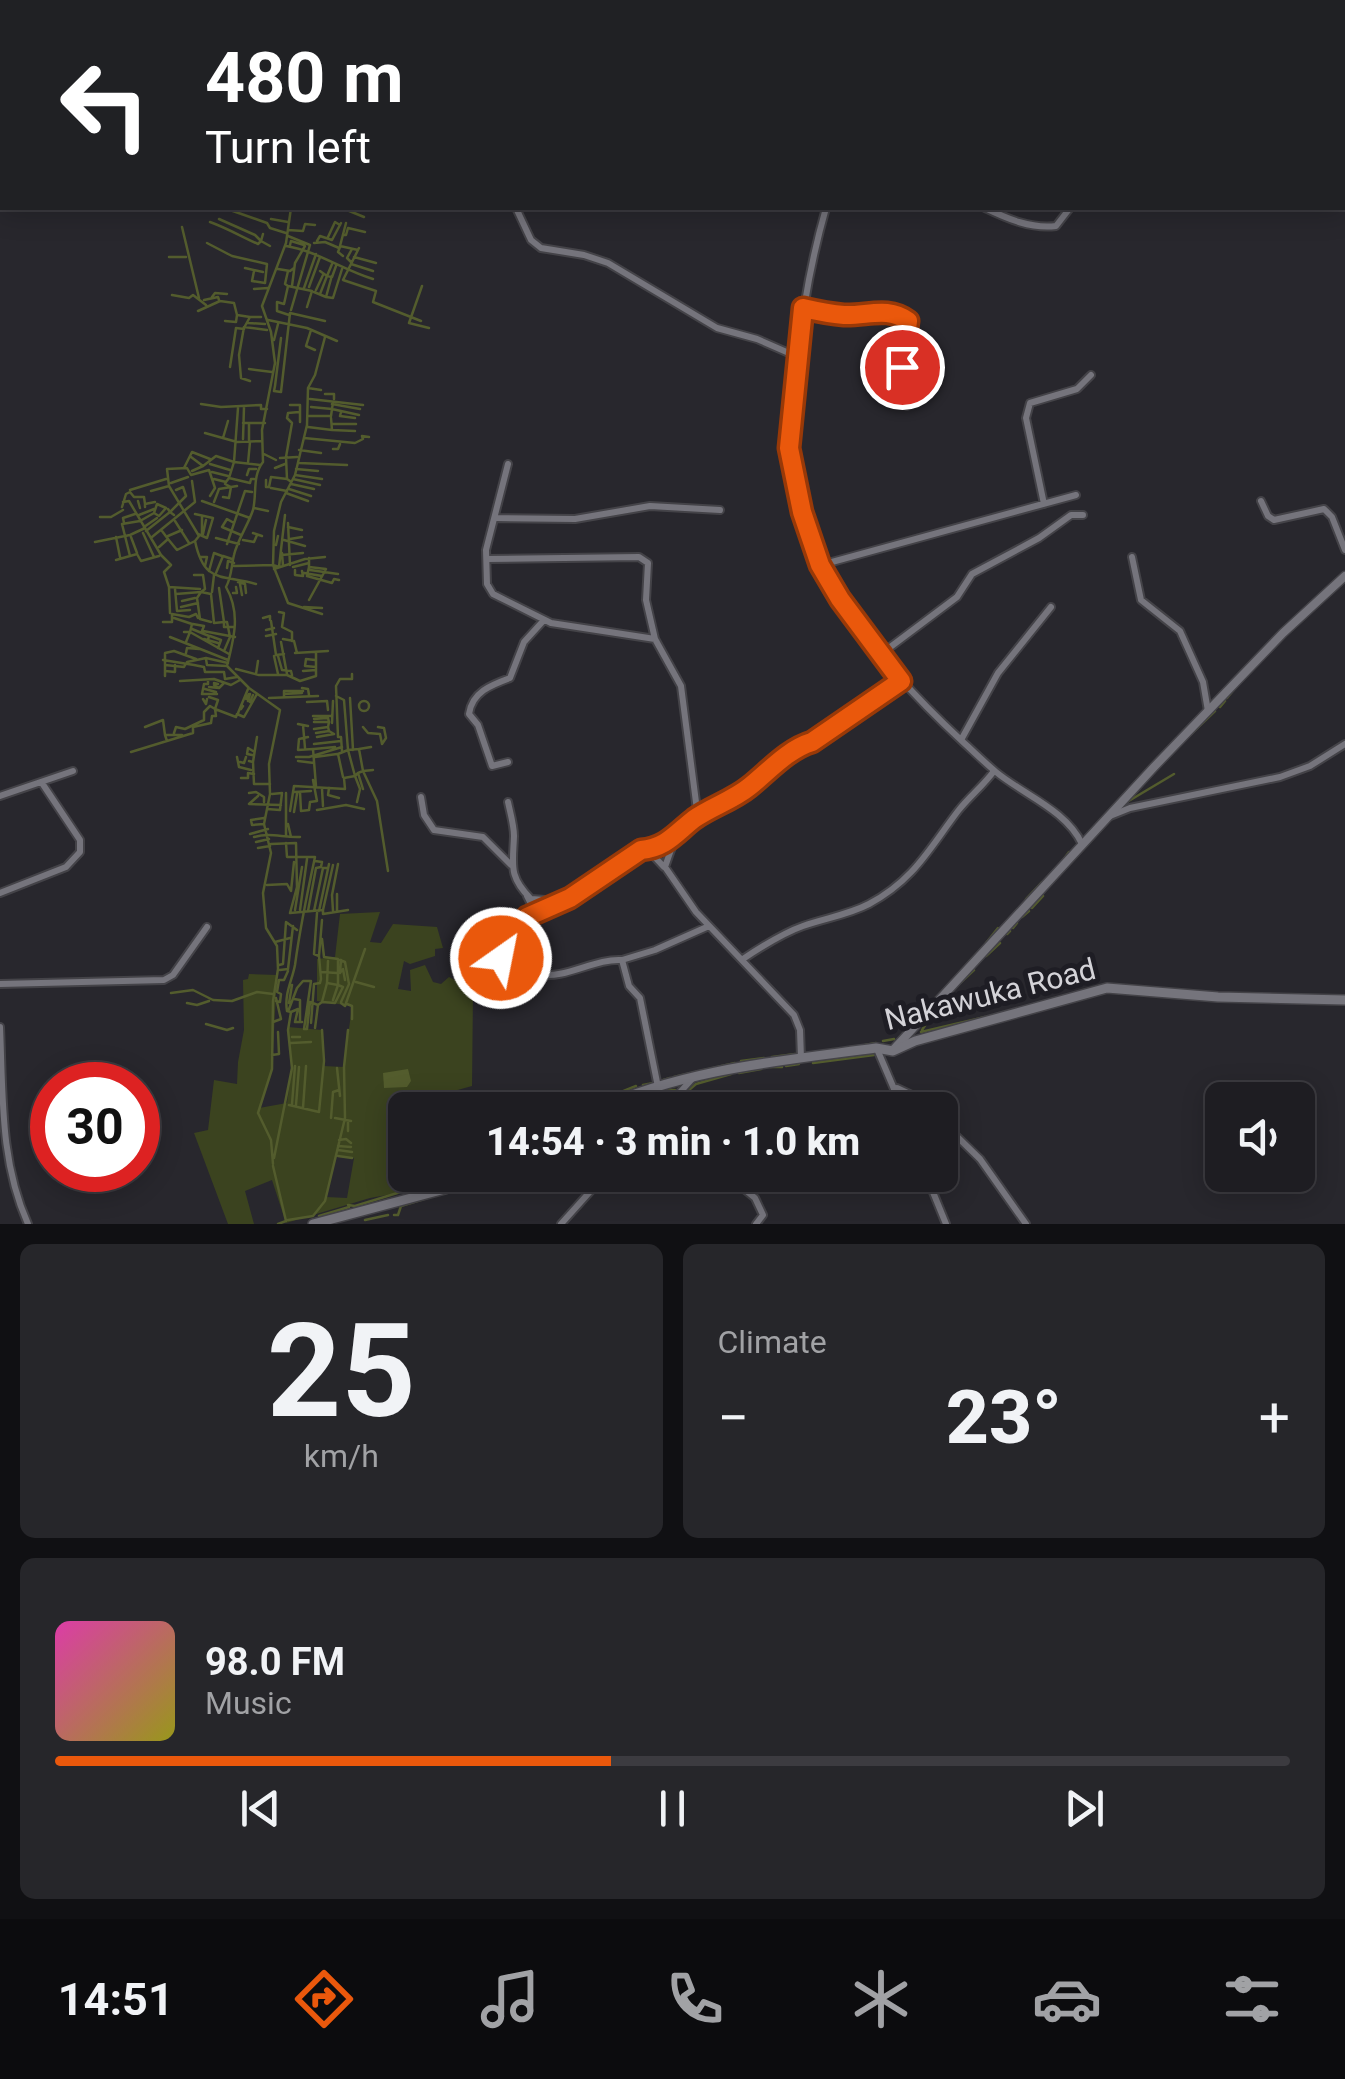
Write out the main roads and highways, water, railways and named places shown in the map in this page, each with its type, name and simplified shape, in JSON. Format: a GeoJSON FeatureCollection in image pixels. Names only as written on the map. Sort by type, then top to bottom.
{"type":"FeatureCollection","features":[{"type":"Feature","properties":{"kind":"main road","name":"Nakawuka Road"},"geometry":{"type":"LineString","coordinates":[[644,1092],[696,1075],[876,1048],[893,1051],[915,1041],[1107,988],[1218,998],[1345,1000]]}},
{"type":"Feature","properties":{"kind":"main road"},"geometry":{"type":"LineString","coordinates":[[313,1224],[437,1192]]}},
{"type":"Feature","properties":{"kind":"waterway"},"geometry":{"type":"LineString","coordinates":[[230,210],[286,233]]}},
{"type":"Feature","properties":{"kind":"waterway"},"geometry":{"type":"LineString","coordinates":[[273,1164],[271,1140],[258,1113],[272,1069],[273,1001],[278,969],[277,946],[266,928],[263,893],[271,853],[264,824],[270,794],[269,764],[280,710],[227,666],[235,616],[226,587],[235,550],[253,510],[256,479],[263,462],[262,430],[275,363],[262,306],[286,243],[291,210]]}},
{"type":"Feature","properties":{"kind":"waterway"},"geometry":{"type":"LineString","coordinates":[[347,210],[364,217]]}},
{"type":"Feature","properties":{"kind":"waterway"},"geometry":{"type":"LineString","coordinates":[[219,219],[261,241]]}},
{"type":"Feature","properties":{"kind":"waterway"},"geometry":{"type":"LineString","coordinates":[[271,219],[288,222]]}},
{"type":"Feature","properties":{"kind":"waterway"},"geometry":{"type":"LineString","coordinates":[[210,222],[258,244],[261,241]]}},
{"type":"Feature","properties":{"kind":"waterway"},"geometry":{"type":"LineString","coordinates":[[328,237],[335,222],[340,225]]}},
{"type":"Feature","properties":{"kind":"waterway"},"geometry":{"type":"LineString","coordinates":[[317,241],[320,236],[332,240],[341,223]]}},
{"type":"Feature","properties":{"kind":"waterway"},"geometry":{"type":"LineString","coordinates":[[346,223],[340,246],[358,250]]}},
{"type":"Feature","properties":{"kind":"waterway"},"geometry":{"type":"LineString","coordinates":[[288,230],[303,231],[305,224],[315,225]]}},
{"type":"Feature","properties":{"kind":"waterway"},"geometry":{"type":"LineString","coordinates":[[182,227],[199,298]]}},
{"type":"Feature","properties":{"kind":"waterway"},"geometry":{"type":"LineString","coordinates":[[343,235],[348,228],[365,232]]}},
{"type":"Feature","properties":{"kind":"waterway"},"geometry":{"type":"LineString","coordinates":[[263,234],[261,241],[270,246]]}},
{"type":"Feature","properties":{"kind":"waterway"},"geometry":{"type":"LineString","coordinates":[[288,236],[310,245],[291,310]]}},
{"type":"Feature","properties":{"kind":"waterway"},"geometry":{"type":"LineString","coordinates":[[290,245],[291,241],[304,245]]}},
{"type":"Feature","properties":{"kind":"waterway"},"geometry":{"type":"LineString","coordinates":[[314,243],[325,242],[339,248]]}},
{"type":"Feature","properties":{"kind":"waterway"},"geometry":{"type":"LineString","coordinates":[[207,243],[232,256],[267,264],[265,283]]}},
{"type":"Feature","properties":{"kind":"waterway"},"geometry":{"type":"LineString","coordinates":[[286,246],[373,279]]}},
{"type":"Feature","properties":{"kind":"waterway"},"geometry":{"type":"LineString","coordinates":[[292,286],[295,263],[305,246]]}},
{"type":"Feature","properties":{"kind":"waterway"},"geometry":{"type":"LineString","coordinates":[[340,247],[338,252],[343,256]]}},
{"type":"Feature","properties":{"kind":"waterway"},"geometry":{"type":"LineString","coordinates":[[359,248],[343,280],[376,291],[373,302],[421,321]]}},
{"type":"Feature","properties":{"kind":"waterway"},"geometry":{"type":"LineString","coordinates":[[351,262],[347,258],[352,249]]}},
{"type":"Feature","properties":{"kind":"waterway"},"geometry":{"type":"LineString","coordinates":[[304,288],[316,254]]}},
{"type":"Feature","properties":{"kind":"waterway"},"geometry":{"type":"LineString","coordinates":[[169,257],[186,257]]}},
{"type":"Feature","properties":{"kind":"waterway"},"geometry":{"type":"LineString","coordinates":[[309,287],[320,257]]}},
{"type":"Feature","properties":{"kind":"waterway"},"geometry":{"type":"LineString","coordinates":[[354,257],[376,263]]}},
{"type":"Feature","properties":{"kind":"waterway"},"geometry":{"type":"LineString","coordinates":[[320,271],[327,276],[332,264]]}},
{"type":"Feature","properties":{"kind":"waterway"},"geometry":{"type":"LineString","coordinates":[[351,264],[373,271]]}},
{"type":"Feature","properties":{"kind":"waterway"},"geometry":{"type":"LineString","coordinates":[[320,294],[336,266]]}},
{"type":"Feature","properties":{"kind":"waterway"},"geometry":{"type":"LineString","coordinates":[[245,268],[263,272]]}},
{"type":"Feature","properties":{"kind":"waterway"},"geometry":{"type":"LineString","coordinates":[[278,269],[294,268]]}},
{"type":"Feature","properties":{"kind":"waterway"},"geometry":{"type":"LineString","coordinates":[[326,297],[333,298],[342,269]]}},
{"type":"Feature","properties":{"kind":"waterway"},"geometry":{"type":"LineString","coordinates":[[254,271],[252,281],[265,283]]}},
{"type":"Feature","properties":{"kind":"waterway"},"geometry":{"type":"LineString","coordinates":[[288,271],[288,286]]}},
{"type":"Feature","properties":{"kind":"waterway"},"geometry":{"type":"LineString","coordinates":[[316,290],[323,275]]}},
{"type":"Feature","properties":{"kind":"waterway"},"geometry":{"type":"LineString","coordinates":[[314,292],[326,297],[331,279]]}},
{"type":"Feature","properties":{"kind":"waterway"},"geometry":{"type":"LineString","coordinates":[[289,315],[277,311],[277,302],[284,304],[288,286],[312,291],[307,307]]}},
{"type":"Feature","properties":{"kind":"waterway"},"geometry":{"type":"LineString","coordinates":[[422,286],[409,323],[429,328]]}},
{"type":"Feature","properties":{"kind":"waterway"},"geometry":{"type":"LineString","coordinates":[[254,289],[268,288]]}},
{"type":"Feature","properties":{"kind":"waterway"},"geometry":{"type":"LineString","coordinates":[[212,297],[215,293],[227,294]]}},
{"type":"Feature","properties":{"kind":"waterway"},"geometry":{"type":"LineString","coordinates":[[172,295],[193,295],[206,305]]}},
{"type":"Feature","properties":{"kind":"waterway"},"geometry":{"type":"LineString","coordinates":[[204,300],[219,300]]}},
{"type":"Feature","properties":{"kind":"waterway"},"geometry":{"type":"LineString","coordinates":[[198,311],[220,301],[234,303],[237,315]]}},
{"type":"Feature","properties":{"kind":"waterway"},"geometry":{"type":"LineString","coordinates":[[275,386],[274,391],[281,392],[290,313],[325,321]]}},
{"type":"Feature","properties":{"kind":"waterway"},"geometry":{"type":"LineString","coordinates":[[225,321],[236,322],[237,315],[250,317]]}},
{"type":"Feature","properties":{"kind":"waterway"},"geometry":{"type":"LineString","coordinates":[[245,326],[250,317],[261,317]]}},
{"type":"Feature","properties":{"kind":"waterway"},"geometry":{"type":"LineString","coordinates":[[268,320],[307,328],[337,341]]}},
{"type":"Feature","properties":{"kind":"waterway"},"geometry":{"type":"LineString","coordinates":[[248,323],[265,324]]}},
{"type":"Feature","properties":{"kind":"waterway"},"geometry":{"type":"LineString","coordinates":[[274,340],[278,324]]}},
{"type":"Feature","properties":{"kind":"waterway"},"geometry":{"type":"LineString","coordinates":[[250,381],[241,378],[239,355],[244,327],[267,330]]}},
{"type":"Feature","properties":{"kind":"waterway"},"geometry":{"type":"LineString","coordinates":[[230,367],[236,328],[244,329]]}},
{"type":"Feature","properties":{"kind":"waterway"},"geometry":{"type":"LineString","coordinates":[[311,330],[306,346],[315,350]]}},
{"type":"Feature","properties":{"kind":"waterway"},"geometry":{"type":"LineString","coordinates":[[285,515],[279,567],[273,565],[274,531],[281,502],[295,475],[307,425],[308,388],[325,337]]}},
{"type":"Feature","properties":{"kind":"waterway"},"geometry":{"type":"LineString","coordinates":[[275,386],[281,338]]}},
{"type":"Feature","properties":{"kind":"waterway"},"geometry":{"type":"LineString","coordinates":[[249,369],[272,372]]}},
{"type":"Feature","properties":{"kind":"waterway"},"geometry":{"type":"LineString","coordinates":[[308,388],[321,390]]}},
{"type":"Feature","properties":{"kind":"waterway"},"geometry":{"type":"LineString","coordinates":[[325,394],[334,394],[334,399]]}},
{"type":"Feature","properties":{"kind":"waterway"},"geometry":{"type":"LineString","coordinates":[[310,399],[363,405]]}},
{"type":"Feature","properties":{"kind":"waterway"},"geometry":{"type":"LineString","coordinates":[[311,407],[332,409],[333,402]]}},
{"type":"Feature","properties":{"kind":"waterway"},"geometry":{"type":"LineString","coordinates":[[201,404],[261,405],[261,409],[267,409]]}},
{"type":"Feature","properties":{"kind":"waterway"},"geometry":{"type":"LineString","coordinates":[[332,404],[360,409]]}},
{"type":"Feature","properties":{"kind":"waterway"},"geometry":{"type":"LineString","coordinates":[[290,405],[300,405],[300,422]]}},
{"type":"Feature","properties":{"kind":"waterway"},"geometry":{"type":"LineString","coordinates":[[243,439],[244,407]]}},
{"type":"Feature","properties":{"kind":"waterway"},"geometry":{"type":"LineString","coordinates":[[234,462],[238,408]]}},
{"type":"Feature","properties":{"kind":"waterway"},"geometry":{"type":"LineString","coordinates":[[308,416],[331,416],[332,409],[359,415]]}},
{"type":"Feature","properties":{"kind":"waterway"},"geometry":{"type":"LineString","coordinates":[[290,481],[286,457],[292,423],[287,418],[288,413],[299,412]]}},
{"type":"Feature","properties":{"kind":"waterway"},"geometry":{"type":"LineString","coordinates":[[341,412],[340,416],[355,418]]}},
{"type":"Feature","properties":{"kind":"waterway"},"geometry":{"type":"LineString","coordinates":[[308,427],[332,430],[331,418]]}},
{"type":"Feature","properties":{"kind":"waterway"},"geometry":{"type":"LineString","coordinates":[[223,438],[228,421]]}},
{"type":"Feature","properties":{"kind":"waterway"},"geometry":{"type":"LineString","coordinates":[[243,423],[265,423]]}},
{"type":"Feature","properties":{"kind":"waterway"},"geometry":{"type":"LineString","coordinates":[[249,424],[249,440]]}},
{"type":"Feature","properties":{"kind":"waterway"},"geometry":{"type":"LineString","coordinates":[[333,424],[356,424]]}},
{"type":"Feature","properties":{"kind":"waterway"},"geometry":{"type":"LineString","coordinates":[[332,430],[355,431]]}},
{"type":"Feature","properties":{"kind":"waterway"},"geometry":{"type":"LineString","coordinates":[[205,433],[237,442],[262,441]]}},
{"type":"Feature","properties":{"kind":"waterway"},"geometry":{"type":"LineString","coordinates":[[304,438],[355,443],[362,436],[369,437]]}},
{"type":"Feature","properties":{"kind":"waterway"},"geometry":{"type":"LineString","coordinates":[[248,463],[250,442]]}},
{"type":"Feature","properties":{"kind":"waterway"},"geometry":{"type":"LineString","coordinates":[[333,449],[340,444]]}},
{"type":"Feature","properties":{"kind":"waterway"},"geometry":{"type":"LineString","coordinates":[[299,450],[321,453]]}},
{"type":"Feature","properties":{"kind":"waterway"},"geometry":{"type":"LineString","coordinates":[[184,468],[192,452],[210,459]]}},
{"type":"Feature","properties":{"kind":"waterway"},"geometry":{"type":"LineString","coordinates":[[264,454],[276,460]]}},
{"type":"Feature","properties":{"kind":"waterway"},"geometry":{"type":"LineString","coordinates":[[203,466],[216,456],[234,462],[229,478],[250,483],[254,479]]}},
{"type":"Feature","properties":{"kind":"waterway"},"geometry":{"type":"LineString","coordinates":[[191,457],[203,466],[192,471]]}},
{"type":"Feature","properties":{"kind":"waterway"},"geometry":{"type":"LineString","coordinates":[[280,458],[297,457]]}},
{"type":"Feature","properties":{"kind":"waterway"},"geometry":{"type":"LineString","coordinates":[[234,462],[260,465]]}},
{"type":"Feature","properties":{"kind":"waterway"},"geometry":{"type":"LineString","coordinates":[[299,463],[347,465]]}},
{"type":"Feature","properties":{"kind":"waterway"},"geometry":{"type":"LineString","coordinates":[[210,464],[230,470]]}},
{"type":"Feature","properties":{"kind":"waterway"},"geometry":{"type":"LineString","coordinates":[[275,468],[285,464]]}},
{"type":"Feature","properties":{"kind":"waterway"},"geometry":{"type":"LineString","coordinates":[[195,541],[199,536],[169,486],[167,469],[187,468],[191,475],[209,470],[215,488],[210,496]]}},
{"type":"Feature","properties":{"kind":"waterway"},"geometry":{"type":"LineString","coordinates":[[247,475],[249,469],[256,469]]}},
{"type":"Feature","properties":{"kind":"waterway"},"geometry":{"type":"LineString","coordinates":[[296,469],[318,471]]}},
{"type":"Feature","properties":{"kind":"waterway"},"geometry":{"type":"LineString","coordinates":[[212,472],[228,476]]}},
{"type":"Feature","properties":{"kind":"waterway"},"geometry":{"type":"LineString","coordinates":[[295,475],[322,479]]}},
{"type":"Feature","properties":{"kind":"waterway"},"geometry":{"type":"LineString","coordinates":[[171,483],[188,477]]}},
{"type":"Feature","properties":{"kind":"waterway"},"geometry":{"type":"LineString","coordinates":[[266,480],[269,487],[271,477],[287,479]]}},
{"type":"Feature","properties":{"kind":"waterway"},"geometry":{"type":"LineString","coordinates":[[214,479],[226,482],[229,478]]}},
{"type":"Feature","properties":{"kind":"waterway"},"geometry":{"type":"LineString","coordinates":[[130,490],[166,479]]}},
{"type":"Feature","properties":{"kind":"waterway"},"geometry":{"type":"LineString","coordinates":[[293,479],[320,485]]}},
{"type":"Feature","properties":{"kind":"waterway"},"geometry":{"type":"LineString","coordinates":[[152,537],[195,502],[192,481]]}},
{"type":"Feature","properties":{"kind":"waterway"},"geometry":{"type":"LineString","coordinates":[[223,497],[229,498],[231,487],[225,484]]}},
{"type":"Feature","properties":{"kind":"waterway"},"geometry":{"type":"LineString","coordinates":[[291,484],[314,489]]}},
{"type":"Feature","properties":{"kind":"waterway"},"geometry":{"type":"LineString","coordinates":[[151,491],[169,486]]}},
{"type":"Feature","properties":{"kind":"waterway"},"geometry":{"type":"LineString","coordinates":[[214,502],[219,489],[237,486]]}},
{"type":"Feature","properties":{"kind":"waterway"},"geometry":{"type":"LineString","coordinates":[[168,509],[170,512],[186,496],[183,487],[176,490]]}},
{"type":"Feature","properties":{"kind":"waterway"},"geometry":{"type":"LineString","coordinates":[[271,488],[287,491]]}},
{"type":"Feature","properties":{"kind":"waterway"},"geometry":{"type":"LineString","coordinates":[[289,489],[311,496]]}},
{"type":"Feature","properties":{"kind":"waterway"},"geometry":{"type":"LineString","coordinates":[[227,544],[245,491],[252,492]]}},
{"type":"Feature","properties":{"kind":"waterway"},"geometry":{"type":"LineString","coordinates":[[122,507],[130,492],[134,497],[144,497],[145,504]]}},
{"type":"Feature","properties":{"kind":"waterway"},"geometry":{"type":"LineString","coordinates":[[286,493],[308,501]]}},
{"type":"Feature","properties":{"kind":"waterway"},"geometry":{"type":"LineString","coordinates":[[123,502],[129,501],[171,565],[164,572],[169,587]]}},
{"type":"Feature","properties":{"kind":"waterway"},"geometry":{"type":"LineString","coordinates":[[138,501],[140,508]]}},
{"type":"Feature","properties":{"kind":"waterway"},"geometry":{"type":"LineString","coordinates":[[202,501],[250,518]]}},
{"type":"Feature","properties":{"kind":"waterway"},"geometry":{"type":"LineString","coordinates":[[145,507],[155,502]]}},
{"type":"Feature","properties":{"kind":"waterway"},"geometry":{"type":"LineString","coordinates":[[130,556],[122,524],[140,521],[154,513],[159,516],[166,508],[157,504],[154,513]]}},
{"type":"Feature","properties":{"kind":"waterway"},"geometry":{"type":"LineString","coordinates":[[254,508],[268,511]]}},
{"type":"Feature","properties":{"kind":"waterway"},"geometry":{"type":"LineString","coordinates":[[139,515],[154,509]]}},
{"type":"Feature","properties":{"kind":"waterway"},"geometry":{"type":"LineString","coordinates":[[100,517],[111,517],[123,510]]}},
{"type":"Feature","properties":{"kind":"waterway"},"geometry":{"type":"LineString","coordinates":[[146,531],[170,512],[174,515]]}},
{"type":"Feature","properties":{"kind":"waterway"},"geometry":{"type":"LineString","coordinates":[[124,523],[123,518],[135,514]]}},
{"type":"Feature","properties":{"kind":"waterway"},"geometry":{"type":"LineString","coordinates":[[195,514],[213,518],[207,538],[198,534]]}},
{"type":"Feature","properties":{"kind":"waterway"},"geometry":{"type":"LineString","coordinates":[[202,517],[202,535]]}},
{"type":"Feature","properties":{"kind":"waterway"},"geometry":{"type":"LineString","coordinates":[[144,527],[157,518]]}},
{"type":"Feature","properties":{"kind":"waterway"},"geometry":{"type":"LineString","coordinates":[[234,523],[227,519],[222,527],[241,535]]}},
{"type":"Feature","properties":{"kind":"waterway"},"geometry":{"type":"LineString","coordinates":[[203,534],[206,520]]}},
{"type":"Feature","properties":{"kind":"waterway"},"geometry":{"type":"LineString","coordinates":[[175,521],[189,543]]}},
{"type":"Feature","properties":{"kind":"waterway"},"geometry":{"type":"LineString","coordinates":[[288,523],[290,565]]}},
{"type":"Feature","properties":{"kind":"waterway"},"geometry":{"type":"LineString","coordinates":[[288,527],[302,530]]}},
{"type":"Feature","properties":{"kind":"waterway"},"geometry":{"type":"LineString","coordinates":[[95,542],[145,528]]}},
{"type":"Feature","properties":{"kind":"waterway"},"geometry":{"type":"LineString","coordinates":[[168,536],[182,530]]}},
{"type":"Feature","properties":{"kind":"waterway"},"geometry":{"type":"LineString","coordinates":[[159,547],[168,539],[162,531]]}},
{"type":"Feature","properties":{"kind":"waterway"},"geometry":{"type":"LineString","coordinates":[[143,533],[154,557]]}},
{"type":"Feature","properties":{"kind":"waterway"},"geometry":{"type":"LineString","coordinates":[[253,533],[262,536]]}},
{"type":"Feature","properties":{"kind":"waterway"},"geometry":{"type":"LineString","coordinates":[[243,540],[254,542],[257,535]]}},
{"type":"Feature","properties":{"kind":"waterway"},"geometry":{"type":"LineString","coordinates":[[276,545],[278,536]]}},
{"type":"Feature","properties":{"kind":"waterway"},"geometry":{"type":"LineString","coordinates":[[116,537],[120,557]]}},
{"type":"Feature","properties":{"kind":"waterway"},"geometry":{"type":"LineString","coordinates":[[131,537],[137,553]]}},
{"type":"Feature","properties":{"kind":"waterway"},"geometry":{"type":"LineString","coordinates":[[290,539],[302,537]]}},
{"type":"Feature","properties":{"kind":"waterway"},"geometry":{"type":"LineString","coordinates":[[216,538],[239,544]]}},
{"type":"Feature","properties":{"kind":"waterway"},"geometry":{"type":"LineString","coordinates":[[168,539],[177,550],[195,541],[209,571],[256,584]]}},
{"type":"Feature","properties":{"kind":"waterway"},"geometry":{"type":"LineString","coordinates":[[284,540],[305,546]]}},
{"type":"Feature","properties":{"kind":"waterway"},"geometry":{"type":"LineString","coordinates":[[209,571],[214,553],[222,556]]}},
{"type":"Feature","properties":{"kind":"waterway"},"geometry":{"type":"LineString","coordinates":[[282,553],[283,566]]}},
{"type":"Feature","properties":{"kind":"waterway"},"geometry":{"type":"LineString","coordinates":[[282,555],[303,553]]}},
{"type":"Feature","properties":{"kind":"waterway"},"geometry":{"type":"LineString","coordinates":[[116,560],[137,554],[141,561],[159,556]]}},
{"type":"Feature","properties":{"kind":"waterway"},"geometry":{"type":"LineString","coordinates":[[216,573],[223,556],[232,559]]}},
{"type":"Feature","properties":{"kind":"waterway"},"geometry":{"type":"LineString","coordinates":[[200,557],[207,557],[205,566]]}},
{"type":"Feature","properties":{"kind":"waterway"},"geometry":{"type":"LineString","coordinates":[[274,569],[325,557]]}},
{"type":"Feature","properties":{"kind":"waterway"},"geometry":{"type":"LineString","coordinates":[[309,558],[309,567],[326,569],[309,600]]}},
{"type":"Feature","properties":{"kind":"waterway"},"geometry":{"type":"LineString","coordinates":[[227,568],[228,561],[234,563]]}},
{"type":"Feature","properties":{"kind":"waterway"},"geometry":{"type":"LineString","coordinates":[[293,567],[309,563]]}},
{"type":"Feature","properties":{"kind":"waterway"},"geometry":{"type":"LineString","coordinates":[[234,566],[273,565],[288,603],[322,614]]}},
{"type":"Feature","properties":{"kind":"waterway"},"geometry":{"type":"LineString","coordinates":[[309,567],[307,576],[332,583],[339,580]]}},
{"type":"Feature","properties":{"kind":"waterway"},"geometry":{"type":"LineString","coordinates":[[295,570],[295,575],[303,576],[302,571]]}},
{"type":"Feature","properties":{"kind":"waterway"},"geometry":{"type":"LineString","coordinates":[[310,570],[338,574]]}},
{"type":"Feature","properties":{"kind":"waterway"},"geometry":{"type":"LineString","coordinates":[[304,573],[322,576]]}},
{"type":"Feature","properties":{"kind":"waterway"},"geometry":{"type":"LineString","coordinates":[[194,575],[203,575],[205,589],[201,592],[211,594],[214,623],[224,622],[224,627],[233,627]]}},
{"type":"Feature","properties":{"kind":"waterway"},"geometry":{"type":"LineString","coordinates":[[212,592],[214,575]]}},
{"type":"Feature","properties":{"kind":"waterway"},"geometry":{"type":"LineString","coordinates":[[238,582],[245,584],[246,593]]}},
{"type":"Feature","properties":{"kind":"waterway"},"geometry":{"type":"LineString","coordinates":[[240,584],[242,595]]}},
{"type":"Feature","properties":{"kind":"waterway"},"geometry":{"type":"LineString","coordinates":[[170,613],[169,587],[200,589]]}},
{"type":"Feature","properties":{"kind":"waterway"},"geometry":{"type":"LineString","coordinates":[[233,593],[237,593],[236,587]]}},
{"type":"Feature","properties":{"kind":"waterway"},"geometry":{"type":"LineString","coordinates":[[219,588],[230,637],[224,651]]}},
{"type":"Feature","properties":{"kind":"waterway"},"geometry":{"type":"LineString","coordinates":[[175,589],[177,611],[190,610]]}},
{"type":"Feature","properties":{"kind":"waterway"},"geometry":{"type":"LineString","coordinates":[[176,594],[201,592],[197,598],[200,619],[211,622]]}},
{"type":"Feature","properties":{"kind":"waterway"},"geometry":{"type":"LineString","coordinates":[[182,601],[195,598]]}},
{"type":"Feature","properties":{"kind":"waterway"},"geometry":{"type":"LineString","coordinates":[[181,607],[198,603]]}},
{"type":"Feature","properties":{"kind":"waterway"},"geometry":{"type":"LineString","coordinates":[[304,607],[322,608]]}},
{"type":"Feature","properties":{"kind":"waterway"},"geometry":{"type":"LineString","coordinates":[[279,612],[284,613],[282,627],[292,632],[292,641]]}},
{"type":"Feature","properties":{"kind":"waterway"},"geometry":{"type":"LineString","coordinates":[[163,622],[172,622],[172,614],[196,614],[198,618]]}},
{"type":"Feature","properties":{"kind":"waterway"},"geometry":{"type":"LineString","coordinates":[[263,618],[270,616],[270,620]]}},
{"type":"Feature","properties":{"kind":"waterway"},"geometry":{"type":"LineString","coordinates":[[174,618],[192,624],[190,632],[229,654]]}},
{"type":"Feature","properties":{"kind":"waterway"},"geometry":{"type":"LineString","coordinates":[[271,621],[276,655],[284,654]]}},
{"type":"Feature","properties":{"kind":"waterway"},"geometry":{"type":"LineString","coordinates":[[193,624],[204,626],[202,631]]}},
{"type":"Feature","properties":{"kind":"waterway"},"geometry":{"type":"LineString","coordinates":[[266,630],[274,628]]}},
{"type":"Feature","properties":{"kind":"waterway"},"geometry":{"type":"LineString","coordinates":[[192,629],[209,636],[208,640]]}},
{"type":"Feature","properties":{"kind":"waterway"},"geometry":{"type":"LineString","coordinates":[[203,631],[235,637]]}},
{"type":"Feature","properties":{"kind":"waterway"},"geometry":{"type":"LineString","coordinates":[[184,632],[190,632],[186,642]]}},
{"type":"Feature","properties":{"kind":"waterway"},"geometry":{"type":"LineString","coordinates":[[266,636],[276,634]]}},
{"type":"Feature","properties":{"kind":"waterway"},"geometry":{"type":"LineString","coordinates":[[210,636],[221,640],[218,648]]}},
{"type":"Feature","properties":{"kind":"waterway"},"geometry":{"type":"LineString","coordinates":[[170,637],[228,660]]}},
{"type":"Feature","properties":{"kind":"waterway"},"geometry":{"type":"LineString","coordinates":[[204,639],[218,643]]}},
{"type":"Feature","properties":{"kind":"waterway"},"geometry":{"type":"LineString","coordinates":[[283,639],[294,641],[297,653]]}},
{"type":"Feature","properties":{"kind":"waterway"},"geometry":{"type":"LineString","coordinates":[[281,642],[287,674]]}},
{"type":"Feature","properties":{"kind":"waterway"},"geometry":{"type":"LineString","coordinates":[[186,653],[187,648],[199,649]]}},
{"type":"Feature","properties":{"kind":"waterway"},"geometry":{"type":"LineString","coordinates":[[165,676],[165,653],[174,651],[196,659]]}},
{"type":"Feature","properties":{"kind":"waterway"},"geometry":{"type":"LineString","coordinates":[[295,653],[328,651]]}},
{"type":"Feature","properties":{"kind":"waterway"},"geometry":{"type":"LineString","coordinates":[[236,669],[259,675],[287,675],[300,681],[316,676],[316,653]]}},
{"type":"Feature","properties":{"kind":"waterway"},"geometry":{"type":"LineString","coordinates":[[274,656],[278,674]]}},
{"type":"Feature","properties":{"kind":"waterway"},"geometry":{"type":"LineString","coordinates":[[278,656],[282,670],[291,671],[292,675]]}},
{"type":"Feature","properties":{"kind":"waterway"},"geometry":{"type":"LineString","coordinates":[[187,662],[206,658],[228,663]]}},
{"type":"Feature","properties":{"kind":"waterway"},"geometry":{"type":"LineString","coordinates":[[206,659],[207,665],[227,666]]}},
{"type":"Feature","properties":{"kind":"waterway"},"geometry":{"type":"LineString","coordinates":[[315,660],[306,659],[305,666],[316,667]]}},
{"type":"Feature","properties":{"kind":"waterway"},"geometry":{"type":"LineString","coordinates":[[163,660],[194,665]]}},
{"type":"Feature","properties":{"kind":"waterway"},"geometry":{"type":"LineString","coordinates":[[256,674],[258,661]]}},
{"type":"Feature","properties":{"kind":"waterway"},"geometry":{"type":"LineString","coordinates":[[165,665],[185,665]]}},
{"type":"Feature","properties":{"kind":"waterway"},"geometry":{"type":"LineString","coordinates":[[165,671],[175,672],[175,665]]}},
{"type":"Feature","properties":{"kind":"waterway"},"geometry":{"type":"LineString","coordinates":[[194,665],[204,667],[205,672],[224,672],[225,679],[237,677]]}},
{"type":"Feature","properties":{"kind":"waterway"},"geometry":{"type":"LineString","coordinates":[[303,671],[316,670]]}},
{"type":"Feature","properties":{"kind":"waterway"},"geometry":{"type":"LineString","coordinates":[[342,751],[336,686],[340,679],[352,679],[352,674]]}},
{"type":"Feature","properties":{"kind":"waterway"},"geometry":{"type":"LineString","coordinates":[[180,681],[214,679],[231,685],[240,680]]}},
{"type":"Feature","properties":{"kind":"waterway"},"geometry":{"type":"LineString","coordinates":[[208,680],[202,694],[217,694]]}},
{"type":"Feature","properties":{"kind":"waterway"},"geometry":{"type":"LineString","coordinates":[[214,683],[218,684]]}},
{"type":"Feature","properties":{"kind":"waterway"},"geometry":{"type":"LineString","coordinates":[[214,685],[219,688],[224,683]]}},
{"type":"Feature","properties":{"kind":"waterway"},"geometry":{"type":"LineString","coordinates":[[209,687],[219,688]]}},
{"type":"Feature","properties":{"kind":"waterway"},"geometry":{"type":"LineString","coordinates":[[1227,698],[1236,687]]}},
{"type":"Feature","properties":{"kind":"waterway"},"geometry":{"type":"LineString","coordinates":[[302,688],[308,689],[309,695]]}},
{"type":"Feature","properties":{"kind":"waterway"},"geometry":{"type":"LineString","coordinates":[[205,689],[216,692]]}},
{"type":"Feature","properties":{"kind":"waterway"},"geometry":{"type":"LineString","coordinates":[[238,713],[248,689]]}},
{"type":"Feature","properties":{"kind":"waterway"},"geometry":{"type":"LineString","coordinates":[[284,696],[284,691],[303,691]]}},
{"type":"Feature","properties":{"kind":"waterway"},"geometry":{"type":"LineString","coordinates":[[284,694],[302,693]]}},
{"type":"Feature","properties":{"kind":"waterway"},"geometry":{"type":"LineString","coordinates":[[246,699],[249,694]]}},
{"type":"Feature","properties":{"kind":"waterway"},"geometry":{"type":"LineString","coordinates":[[248,701],[250,694]]}},
{"type":"Feature","properties":{"kind":"waterway"},"geometry":{"type":"LineString","coordinates":[[131,752],[193,733],[193,727],[211,723],[215,709],[244,717],[257,694]]}},
{"type":"Feature","properties":{"kind":"waterway"},"geometry":{"type":"LineString","coordinates":[[250,702],[253,695]]}},
{"type":"Feature","properties":{"kind":"waterway"},"geometry":{"type":"LineString","coordinates":[[269,698],[318,696]]}},
{"type":"Feature","properties":{"kind":"waterway"},"geometry":{"type":"LineString","coordinates":[[336,696],[344,700],[348,750],[338,754],[343,777]]}},
{"type":"Feature","properties":{"kind":"waterway"},"geometry":{"type":"LineString","coordinates":[[174,733],[176,727],[185,729],[204,720],[204,712],[210,706],[215,709],[218,700],[209,697]]}},
{"type":"Feature","properties":{"kind":"waterway"},"geometry":{"type":"LineString","coordinates":[[350,698],[353,750]]}},
{"type":"Feature","properties":{"kind":"waterway"},"geometry":{"type":"LineString","coordinates":[[203,699],[206,704],[207,699]]}},
{"type":"Feature","properties":{"kind":"waterway"},"geometry":{"type":"LineString","coordinates":[[307,702],[327,701],[328,710]]}},
{"type":"Feature","properties":{"kind":"waterway"},"geometry":{"type":"LineString","coordinates":[[332,723],[333,701]]}},
{"type":"Feature","properties":{"kind":"waterway"},"geometry":{"type":"LineString","coordinates":[[364,701],[369,706],[364,711],[359,706],[364,701]]}},
{"type":"Feature","properties":{"kind":"waterway"},"geometry":{"type":"LineString","coordinates":[[1220,707],[1225,701]]}},
{"type":"Feature","properties":{"kind":"waterway"},"geometry":{"type":"LineString","coordinates":[[1191,734],[1215,711]]}},
{"type":"Feature","properties":{"kind":"waterway"},"geometry":{"type":"LineString","coordinates":[[313,716],[331,716]]}},
{"type":"Feature","properties":{"kind":"waterway"},"geometry":{"type":"LineString","coordinates":[[314,719],[327,718]]}},
{"type":"Feature","properties":{"kind":"waterway"},"geometry":{"type":"LineString","coordinates":[[314,722],[329,722],[328,718]]}},
{"type":"Feature","properties":{"kind":"waterway"},"geometry":{"type":"LineString","coordinates":[[145,727],[163,720],[165,735]]}},
{"type":"Feature","properties":{"kind":"waterway"},"geometry":{"type":"LineString","coordinates":[[314,729],[328,727],[329,722]]}},
{"type":"Feature","properties":{"kind":"waterway"},"geometry":{"type":"LineString","coordinates":[[298,724],[308,726]]}},
{"type":"Feature","properties":{"kind":"waterway"},"geometry":{"type":"LineString","coordinates":[[303,725],[305,748]]}},
{"type":"Feature","properties":{"kind":"waterway"},"geometry":{"type":"LineString","coordinates":[[316,733],[329,731],[328,727]]}},
{"type":"Feature","properties":{"kind":"waterway"},"geometry":{"type":"LineString","coordinates":[[363,727],[368,733],[380,734],[382,744],[386,738],[384,728],[378,727]]}},
{"type":"Feature","properties":{"kind":"waterway"},"geometry":{"type":"LineString","coordinates":[[317,737],[334,734],[329,731]]}},
{"type":"Feature","properties":{"kind":"waterway"},"geometry":{"type":"LineString","coordinates":[[167,741],[165,735],[182,735]]}},
{"type":"Feature","properties":{"kind":"waterway"},"geometry":{"type":"LineString","coordinates":[[249,761],[253,762],[257,737]]}},
{"type":"Feature","properties":{"kind":"waterway"},"geometry":{"type":"LineString","coordinates":[[308,737],[299,739],[298,750],[313,749],[316,786]]}},
{"type":"Feature","properties":{"kind":"waterway"},"geometry":{"type":"LineString","coordinates":[[314,744],[341,741]]}},
{"type":"Feature","properties":{"kind":"waterway"},"geometry":{"type":"LineString","coordinates":[[314,749],[335,747]]}},
{"type":"Feature","properties":{"kind":"waterway"},"geometry":{"type":"LineString","coordinates":[[296,757],[342,747]]}},
{"type":"Feature","properties":{"kind":"waterway"},"geometry":{"type":"LineString","coordinates":[[371,747],[359,749],[363,771],[373,770]]}},
{"type":"Feature","properties":{"kind":"waterway"},"geometry":{"type":"LineString","coordinates":[[252,755],[247,754],[248,748],[253,751]]}},
{"type":"Feature","properties":{"kind":"waterway"},"geometry":{"type":"LineString","coordinates":[[359,749],[348,750],[363,789]]}},
{"type":"Feature","properties":{"kind":"waterway"},"geometry":{"type":"LineString","coordinates":[[315,757],[337,754]]}},
{"type":"Feature","properties":{"kind":"waterway"},"geometry":{"type":"LineString","coordinates":[[237,757],[239,767],[251,770]]}},
{"type":"Feature","properties":{"kind":"waterway"},"geometry":{"type":"LineString","coordinates":[[240,762],[244,763],[246,757]]}},
{"type":"Feature","properties":{"kind":"waterway"},"geometry":{"type":"LineString","coordinates":[[298,761],[314,763]]}},
{"type":"Feature","properties":{"kind":"waterway"},"geometry":{"type":"LineString","coordinates":[[253,762],[254,784],[270,784]]}},
{"type":"Feature","properties":{"kind":"waterway"},"geometry":{"type":"LineString","coordinates":[[358,773],[363,771],[377,801],[388,871]]}},
{"type":"Feature","properties":{"kind":"waterway"},"geometry":{"type":"LineString","coordinates":[[241,778],[254,774]]}},
{"type":"Feature","properties":{"kind":"waterway"},"geometry":{"type":"LineString","coordinates":[[1127,802],[1174,774]]}},
{"type":"Feature","properties":{"kind":"waterway"},"geometry":{"type":"LineString","coordinates":[[290,811],[294,786],[345,789],[344,778],[355,776],[360,789],[357,802]]}},
{"type":"Feature","properties":{"kind":"waterway"},"geometry":{"type":"LineString","coordinates":[[300,792],[301,811],[309,810],[310,802],[317,801],[313,780]]}},
{"type":"Feature","properties":{"kind":"waterway"},"geometry":{"type":"LineString","coordinates":[[329,788],[328,795],[339,798]]}},
{"type":"Feature","properties":{"kind":"waterway"},"geometry":{"type":"LineString","coordinates":[[322,789],[323,806]]}},
{"type":"Feature","properties":{"kind":"waterway"},"geometry":{"type":"LineString","coordinates":[[295,792],[311,791]]}},
{"type":"Feature","properties":{"kind":"waterway"},"geometry":{"type":"LineString","coordinates":[[249,793],[256,792],[264,797],[264,802]]}},
{"type":"Feature","properties":{"kind":"waterway"},"geometry":{"type":"LineString","coordinates":[[267,809],[280,810],[282,793],[272,794]]}},
{"type":"Feature","properties":{"kind":"waterway"},"geometry":{"type":"LineString","coordinates":[[286,793],[286,836]]}},
{"type":"Feature","properties":{"kind":"waterway"},"geometry":{"type":"LineString","coordinates":[[294,812],[297,794]]}},
{"type":"Feature","properties":{"kind":"waterway"},"geometry":{"type":"LineString","coordinates":[[258,796],[249,804],[281,805]]}},
{"type":"Feature","properties":{"kind":"waterway"},"geometry":{"type":"LineString","coordinates":[[317,810],[346,805],[364,809]]}},
{"type":"Feature","properties":{"kind":"waterway"},"geometry":{"type":"LineString","coordinates":[[264,818],[251,820],[252,825],[264,824]]}},
{"type":"Feature","properties":{"kind":"waterway"},"geometry":{"type":"LineString","coordinates":[[288,824],[291,837]]}},
{"type":"Feature","properties":{"kind":"waterway"},"geometry":{"type":"LineString","coordinates":[[250,834],[268,829]]}},
{"type":"Feature","properties":{"kind":"waterway"},"geometry":{"type":"LineString","coordinates":[[254,837],[300,837]]}},
{"type":"Feature","properties":{"kind":"waterway"},"geometry":{"type":"LineString","coordinates":[[256,842],[269,839]]}},
{"type":"Feature","properties":{"kind":"waterway"},"geometry":{"type":"LineString","coordinates":[[274,1158],[292,1068],[288,1030],[291,1012],[287,1011],[287,999],[315,857],[287,857],[286,843]]}},
{"type":"Feature","properties":{"kind":"waterway"},"geometry":{"type":"LineString","coordinates":[[271,844],[296,843],[297,887],[290,913],[348,910]]}},
{"type":"Feature","properties":{"kind":"waterway"},"geometry":{"type":"LineString","coordinates":[[258,848],[270,846]]}},
{"type":"Feature","properties":{"kind":"waterway"},"geometry":{"type":"LineString","coordinates":[[1061,863],[1069,852]]}},
{"type":"Feature","properties":{"kind":"waterway"},"geometry":{"type":"LineString","coordinates":[[300,910],[307,859]]}},
{"type":"Feature","properties":{"kind":"waterway"},"geometry":{"type":"LineString","coordinates":[[308,911],[316,868],[322,862],[315,861]]}},
{"type":"Feature","properties":{"kind":"waterway"},"geometry":{"type":"LineString","coordinates":[[267,885],[287,884],[291,891],[294,862]]}},
{"type":"Feature","properties":{"kind":"waterway"},"geometry":{"type":"LineString","coordinates":[[319,911],[329,864]]}},
{"type":"Feature","properties":{"kind":"waterway"},"geometry":{"type":"LineString","coordinates":[[333,911],[338,864]]}},
{"type":"Feature","properties":{"kind":"waterway"},"geometry":{"type":"LineString","coordinates":[[323,910],[333,865]]}},
{"type":"Feature","properties":{"kind":"waterway"},"geometry":{"type":"LineString","coordinates":[[295,910],[302,867]]}},
{"type":"Feature","properties":{"kind":"waterway"},"geometry":{"type":"LineString","coordinates":[[314,911],[323,868],[328,868]]}},
{"type":"Feature","properties":{"kind":"waterway"},"geometry":{"type":"LineString","coordinates":[[1026,899],[1042,882]]}},
{"type":"Feature","properties":{"kind":"waterway"},"geometry":{"type":"LineString","coordinates":[[337,894],[337,911]]}},
{"type":"Feature","properties":{"kind":"waterway"},"geometry":{"type":"LineString","coordinates":[[1032,908],[1043,896]]}},
{"type":"Feature","properties":{"kind":"waterway"},"geometry":{"type":"LineString","coordinates":[[1022,917],[1029,911]]}},
{"type":"Feature","properties":{"kind":"waterway"},"geometry":{"type":"LineString","coordinates":[[317,913],[314,954],[319,956]]}},
{"type":"Feature","properties":{"kind":"waterway"},"geometry":{"type":"LineString","coordinates":[[311,1023],[314,984],[321,979],[322,920]]}},
{"type":"Feature","properties":{"kind":"waterway"},"geometry":{"type":"LineString","coordinates":[[279,965],[283,964],[286,922],[297,930]]}},
{"type":"Feature","properties":{"kind":"waterway"},"geometry":{"type":"LineString","coordinates":[[1013,928],[1017,923]]}},
{"type":"Feature","properties":{"kind":"waterway"},"geometry":{"type":"LineString","coordinates":[[280,970],[288,969],[293,926]]}},
{"type":"Feature","properties":{"kind":"waterway"},"geometry":{"type":"LineString","coordinates":[[986,943],[998,928]]}},
{"type":"Feature","properties":{"kind":"waterway"},"geometry":{"type":"LineString","coordinates":[[1007,934],[1010,931]]}},
{"type":"Feature","properties":{"kind":"waterway"},"geometry":{"type":"LineString","coordinates":[[275,942],[290,938]]}},
{"type":"Feature","properties":{"kind":"waterway"},"geometry":{"type":"LineString","coordinates":[[322,939],[324,957],[338,959],[338,985],[343,987],[335,1003],[322,1002]]}},
{"type":"Feature","properties":{"kind":"waterway"},"geometry":{"type":"LineString","coordinates":[[986,956],[1000,943]]}},
{"type":"Feature","properties":{"kind":"waterway"},"geometry":{"type":"LineString","coordinates":[[341,1003],[345,1006],[365,949]]}},
{"type":"Feature","properties":{"kind":"waterway"},"geometry":{"type":"LineString","coordinates":[[340,960],[345,962],[349,984],[341,1002]]}},
{"type":"Feature","properties":{"kind":"waterway"},"geometry":{"type":"LineString","coordinates":[[341,960],[340,973],[343,969],[345,980]]}},
{"type":"Feature","properties":{"kind":"waterway"},"geometry":{"type":"LineString","coordinates":[[327,983],[328,961]]}},
{"type":"Feature","properties":{"kind":"waterway"},"geometry":{"type":"LineString","coordinates":[[960,983],[974,970]]}},
{"type":"Feature","properties":{"kind":"waterway"},"geometry":{"type":"LineString","coordinates":[[276,1001],[280,1002],[279,980],[284,980],[288,971]]}},
{"type":"Feature","properties":{"kind":"waterway"},"geometry":{"type":"LineString","coordinates":[[321,972],[337,973]]}},
{"type":"Feature","properties":{"kind":"waterway"},"geometry":{"type":"LineString","coordinates":[[289,1009],[297,988],[303,981],[311,981],[304,1029]]}},
{"type":"Feature","properties":{"kind":"waterway"},"geometry":{"type":"LineString","coordinates":[[356,982],[374,987]]}},
{"type":"Feature","properties":{"kind":"waterway"},"geometry":{"type":"LineString","coordinates":[[318,1005],[327,983],[338,985],[333,1000]]}},
{"type":"Feature","properties":{"kind":"waterway"},"geometry":{"type":"LineString","coordinates":[[289,1003],[292,985]]}},
{"type":"Feature","properties":{"kind":"waterway"},"geometry":{"type":"LineString","coordinates":[[171,993],[193,990],[213,1000],[232,1001],[257,992],[273,994]]}},
{"type":"Feature","properties":{"kind":"waterway"},"geometry":{"type":"LineString","coordinates":[[273,1022],[281,1019],[276,998]]}},
{"type":"Feature","properties":{"kind":"waterway"},"geometry":{"type":"LineString","coordinates":[[294,999],[300,1000],[300,1020]]}},
{"type":"Feature","properties":{"kind":"waterway"},"geometry":{"type":"LineString","coordinates":[[187,1003],[209,1001]]}},
{"type":"Feature","properties":{"kind":"waterway"},"geometry":{"type":"LineString","coordinates":[[304,1029],[310,1002],[318,1005],[315,1028]]}},
{"type":"Feature","properties":{"kind":"waterway"},"geometry":{"type":"LineString","coordinates":[[347,1004],[352,1006],[352,1019]]}},
{"type":"Feature","properties":{"kind":"waterway"},"geometry":{"type":"LineString","coordinates":[[922,1030],[937,1008]]}},
{"type":"Feature","properties":{"kind":"waterway"},"geometry":{"type":"LineString","coordinates":[[291,1012],[298,1009],[295,1022],[302,1022]]}},
{"type":"Feature","properties":{"kind":"waterway"},"geometry":{"type":"LineString","coordinates":[[916,1019],[924,1011]]}},
{"type":"Feature","properties":{"kind":"waterway"},"geometry":{"type":"LineString","coordinates":[[921,1032],[985,1017]]}},
{"type":"Feature","properties":{"kind":"waterway"},"geometry":{"type":"LineString","coordinates":[[206,1024],[233,1028]]}},
{"type":"Feature","properties":{"kind":"waterway"},"geometry":{"type":"LineString","coordinates":[[289,1105],[319,1112],[324,1061],[322,1030]]}},
{"type":"Feature","properties":{"kind":"waterway"},"geometry":{"type":"LineString","coordinates":[[288,1220],[313,1216],[325,1201],[345,1118],[348,1030]]}},
{"type":"Feature","properties":{"kind":"waterway"},"geometry":{"type":"LineString","coordinates":[[272,1055],[279,1054],[278,1032]]}},
{"type":"Feature","properties":{"kind":"waterway"},"geometry":{"type":"LineString","coordinates":[[292,1037],[300,1037]]}},
{"type":"Feature","properties":{"kind":"waterway"},"geometry":{"type":"LineString","coordinates":[[883,1041],[894,1039]]}},
{"type":"Feature","properties":{"kind":"waterway"},"geometry":{"type":"LineString","coordinates":[[291,1043],[311,1042]]}},
{"type":"Feature","properties":{"kind":"waterway"},"geometry":{"type":"LineString","coordinates":[[865,1045],[876,1043]]}},
{"type":"Feature","properties":{"kind":"waterway"},"geometry":{"type":"LineString","coordinates":[[772,1057],[795,1054]]}},
{"type":"Feature","properties":{"kind":"waterway"},"geometry":{"type":"LineString","coordinates":[[813,1063],[874,1055]]}},
{"type":"Feature","properties":{"kind":"waterway"},"geometry":{"type":"LineString","coordinates":[[741,1061],[764,1058]]}},
{"type":"Feature","properties":{"kind":"waterway"},"geometry":{"type":"LineString","coordinates":[[674,1077],[735,1063]]}},
{"type":"Feature","properties":{"kind":"waterway"},"geometry":{"type":"LineString","coordinates":[[786,1066],[799,1064]]}},
{"type":"Feature","properties":{"kind":"waterway"},"geometry":{"type":"LineString","coordinates":[[292,1104],[295,1066]]}},
{"type":"Feature","properties":{"kind":"waterway"},"geometry":{"type":"LineString","coordinates":[[303,1108],[306,1066]]}},
{"type":"Feature","properties":{"kind":"waterway"},"geometry":{"type":"LineString","coordinates":[[296,1105],[299,1067]]}},
{"type":"Feature","properties":{"kind":"waterway"},"geometry":{"type":"LineString","coordinates":[[770,1067],[782,1067]]}},
{"type":"Feature","properties":{"kind":"waterway"},"geometry":{"type":"LineString","coordinates":[[337,1068],[340,1096]]}},
{"type":"Feature","properties":{"kind":"waterway"},"geometry":{"type":"LineString","coordinates":[[739,1073],[761,1069]]}},
{"type":"Feature","properties":{"kind":"waterway"},"geometry":{"type":"LineString","coordinates":[[687,1092],[696,1084],[731,1074]]}},
{"type":"Feature","properties":{"kind":"waterway"},"geometry":{"type":"LineString","coordinates":[[660,1081],[670,1078]]}},
{"type":"Feature","properties":{"kind":"waterway"},"geometry":{"type":"LineString","coordinates":[[643,1085],[653,1083]]}},
{"type":"Feature","properties":{"kind":"waterway"},"geometry":{"type":"LineString","coordinates":[[621,1092],[636,1086]]}},
{"type":"Feature","properties":{"kind":"waterway"},"geometry":{"type":"LineString","coordinates":[[331,1118],[333,1092],[339,1090]]}},
{"type":"Feature","properties":{"kind":"waterway"},"geometry":{"type":"LineString","coordinates":[[661,1091],[675,1090]]}},
{"type":"Feature","properties":{"kind":"waterway"},"geometry":{"type":"LineString","coordinates":[[335,1118],[351,1121]]}},
{"type":"Feature","properties":{"kind":"waterway"},"geometry":{"type":"LineString","coordinates":[[348,1122],[348,1131]]}},
{"type":"Feature","properties":{"kind":"waterway"},"geometry":{"type":"LineString","coordinates":[[339,1140],[351,1143]]}},
{"type":"Feature","properties":{"kind":"waterway"},"geometry":{"type":"LineString","coordinates":[[338,1146],[351,1147]]}},
{"type":"Feature","properties":{"kind":"waterway"},"geometry":{"type":"LineString","coordinates":[[338,1150],[352,1152]]}},
{"type":"Feature","properties":{"kind":"waterway"},"geometry":{"type":"LineString","coordinates":[[338,1156],[352,1158]]}},
{"type":"Feature","properties":{"kind":"waterway"},"geometry":{"type":"LineString","coordinates":[[273,1166],[286,1221],[278,1224]]}},
{"type":"Feature","properties":{"kind":"waterway"},"geometry":{"type":"LineString","coordinates":[[348,1205],[401,1192]]}},
{"type":"Feature","properties":{"kind":"waterway"},"geometry":{"type":"LineString","coordinates":[[394,1215],[398,1215],[401,1206],[434,1196]]}},
{"type":"Feature","properties":{"kind":"waterway"},"geometry":{"type":"LineString","coordinates":[[319,1216],[349,1207]]}},
{"type":"Feature","properties":{"kind":"waterway"},"geometry":{"type":"LineString","coordinates":[[365,1220],[388,1215]]}}]}
